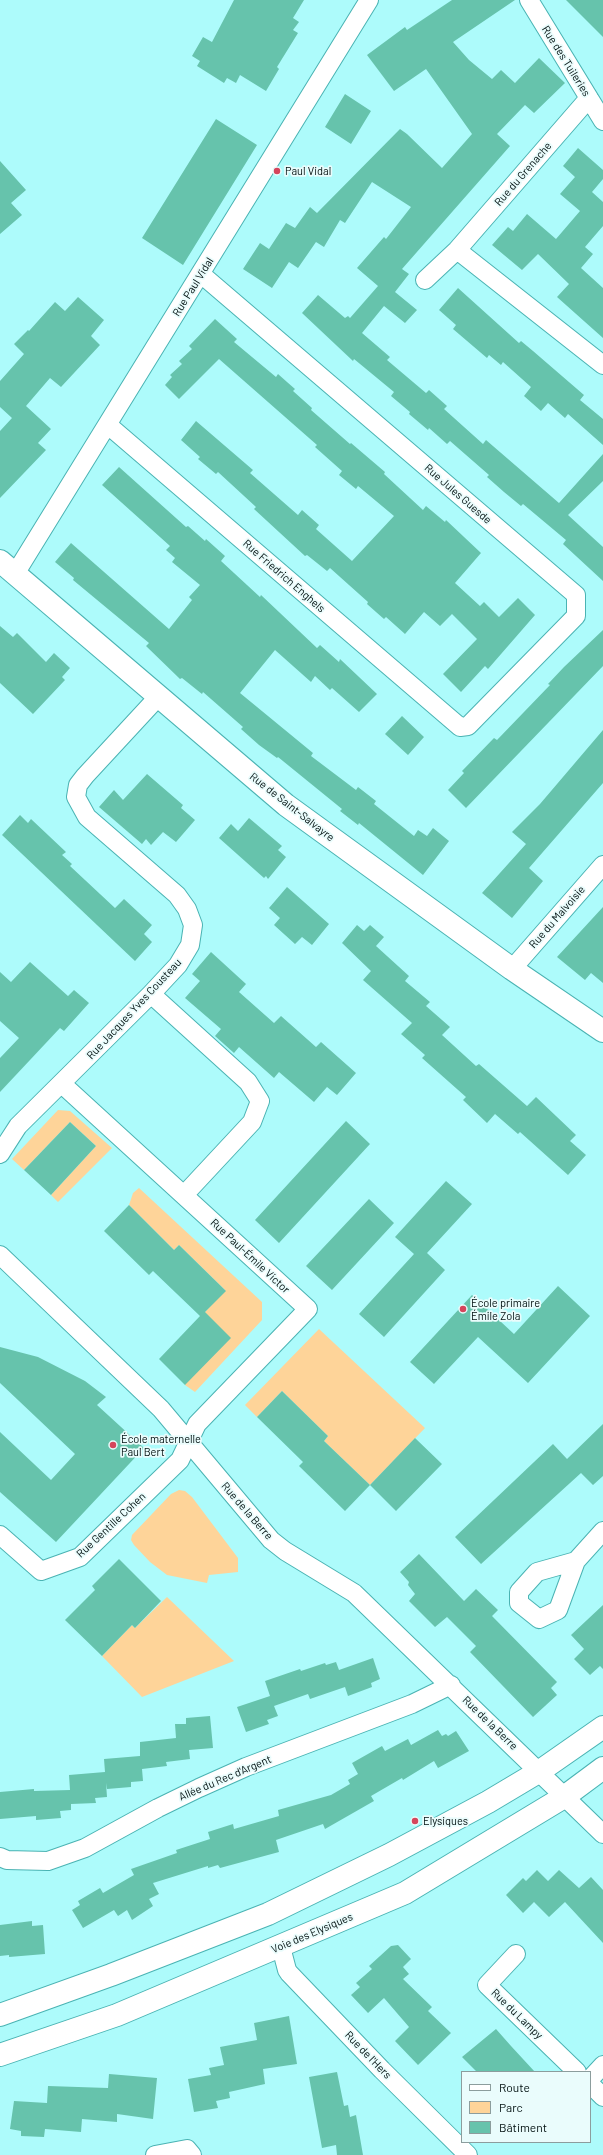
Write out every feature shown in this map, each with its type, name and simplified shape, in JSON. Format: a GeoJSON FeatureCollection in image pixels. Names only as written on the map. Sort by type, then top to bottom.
{"type":"FeatureCollection","features":[{"type":"Feature","properties":{"kind":"street","name":"Rue Paul Vidal"},"geometry":{"type":"LineString","coordinates":[[8,567],[108,425],[369,0]]}},
{"type":"Feature","properties":{"kind":"street","name":"Rue des Tuileries"},"geometry":{"type":"LineString","coordinates":[[529,0],[603,121]]}},
{"type":"Feature","properties":{"kind":"street","name":"Rue du Grenache"},"geometry":{"type":"LineString","coordinates":[[425,280],[457,250],[589,98]]}},
{"type":"Feature","properties":{"kind":"street"},"geometry":{"type":"LineString","coordinates":[[457,250],[603,365]]}},
{"type":"Feature","properties":{"kind":"street","name":"Rue Jules Guesde"},"geometry":{"type":"LineString","coordinates":[[201,274],[576,595],[576,616],[468,726],[460,727]]}},
{"type":"Feature","properties":{"kind":"street","name":"Rue Friedrich Enghels"},"geometry":{"type":"LineString","coordinates":[[108,425],[460,727]]}},
{"type":"Feature","properties":{"kind":"street","name":"Rue de Saint-Salvayre"},"geometry":{"type":"LineString","coordinates":[[8,567],[286,805],[512,969],[603,1031]]}},
{"type":"Feature","properties":{"kind":"street","name":"Rue Jacques Yves Cousteau"},"geometry":{"type":"LineString","coordinates":[[0,1154],[18,1126],[151,994],[178,965],[190,945],[193,925],[187,909],[177,895],[87,817],[76,797],[78,785],[85,776],[158,696]]}},
{"type":"Feature","properties":{"kind":"street","name":"Rue du Malvoisie"},"geometry":{"type":"LineString","coordinates":[[512,969],[603,865]]}},
{"type":"Feature","properties":{"kind":"street"},"geometry":{"type":"LineString","coordinates":[[151,994],[248,1082],[260,1101],[252,1122],[184,1195]]}},
{"type":"Feature","properties":{"kind":"street","name":"Rue Paul-Émile Victor"},"geometry":{"type":"LineString","coordinates":[[62,1084],[308,1309],[197,1424],[188,1439]]}},
{"type":"Feature","properties":{"kind":"street","name":"Rue de la Berre"},"geometry":{"type":"LineString","coordinates":[[0,1255],[161,1409],[188,1439],[210,1469],[271,1540],[285,1551],[354,1593],[452,1685],[603,1834]]}},
{"type":"Feature","properties":{"kind":"street","name":"Rue Gentille Cohen"},"geometry":{"type":"LineString","coordinates":[[0,1535],[41,1571],[80,1557],[180,1460],[188,1439]]}},
{"type":"Feature","properties":{"kind":"street"},"geometry":{"type":"LineString","coordinates":[[576,1561],[603,1531]]}},
{"type":"Feature","properties":{"kind":"street","name":"Allée du Rec d'Argent"},"geometry":{"type":"LineString","coordinates":[[0,1856],[6,1860],[48,1861],[85,1848],[158,1808],[212,1782],[246,1767],[412,1704],[452,1685]]}},
{"type":"Feature","properties":{"kind":"street"},"geometry":{"type":"LineString","coordinates":[[0,2015],[111,1975],[268,1914],[389,1855],[540,1771],[603,1727]]}},
{"type":"Feature","properties":{"kind":"street","name":"Voie des Elysiques"},"geometry":{"type":"LineString","coordinates":[[0,2056],[117,2015],[405,1894],[564,1797],[603,1768]]}},
{"type":"Feature","properties":{"kind":"street","name":"Rue de l'Hers"},"geometry":{"type":"LineString","coordinates":[[281,1947],[286,1970],[382,2070],[468,2155]]}},
{"type":"Feature","properties":{"kind":"street","name":"Rue du Lampy"},"geometry":{"type":"LineString","coordinates":[[516,1954],[487,1984],[576,2071]]}},
{"type":"Feature","properties":{"kind":"street"},"geometry":{"type":"LineString","coordinates":[[591,2078],[603,2066]]}},
{"type":"Feature","properties":{"kind":"street"},"geometry":{"type":"LineString","coordinates":[[591,2085],[603,2097]]}},
{"type":"Feature","properties":{"kind":"street"},"geometry":{"type":"LineString","coordinates":[[155,2155],[187,2149],[192,2155]]}},
{"type":"Feature","properties":{"kind":"green space"},"geometry":{"type":"Polygon","coordinates":[[[58,1110],[70,1111],[112,1148],[58,1202],[51,1195],[96,1146],[70,1122],[24,1170],[12,1159],[58,1110]]]}},
{"type":"Feature","properties":{"kind":"green space"},"geometry":{"type":"Polygon","coordinates":[[[139,1188],[262,1302],[262,1320],[195,1392],[185,1385],[205,1312],[225,1290],[179,1245],[174,1250],[129,1205],[133,1193],[139,1188]]]}},
{"type":"Feature","properties":{"kind":"green space"},"geometry":{"type":"Polygon","coordinates":[[[319,1329],[425,1428],[370,1485],[324,1441],[328,1436],[282,1391],[257,1417],[245,1405],[319,1329]]]}},
{"type":"Feature","properties":{"kind":"green space"},"geometry":{"type":"Polygon","coordinates":[[[179,1490],[185,1491],[192,1497],[238,1558],[238,1572],[209,1575],[207,1583],[167,1575],[150,1562],[134,1545],[131,1540],[132,1535],[171,1494],[179,1490]]]}},
{"type":"Feature","properties":{"kind":"green space"},"geometry":{"type":"Polygon","coordinates":[[[167,1597],[234,1661],[142,1697],[102,1656],[132,1625],[135,1628],[167,1597]]]}},
{"type":"Feature","properties":{"kind":"building"},"geometry":{"type":"Polygon","coordinates":[[[234,0],[304,0],[293,18],[299,22],[293,30],[298,33],[277,67],[279,69],[266,91],[240,75],[236,83],[227,78],[224,83],[197,66],[200,61],[192,56],[203,37],[212,42],[234,0]]]}},
{"type":"Feature","properties":{"kind":"building"},"geometry":{"type":"Polygon","coordinates":[[[452,0],[515,0],[453,42],[469,60],[492,79],[501,70],[515,83],[539,58],[565,83],[534,113],[525,105],[497,134],[510,146],[402,269],[409,274],[395,292],[417,310],[405,323],[384,306],[362,333],[390,357],[387,360],[426,393],[429,390],[447,406],[444,409],[483,444],[486,440],[559,503],[603,454],[603,481],[568,515],[603,547],[603,581],[563,544],[566,540],[523,504],[521,506],[504,492],[487,477],[489,475],[450,441],[447,444],[429,428],[428,430],[409,414],[410,412],[391,396],[394,392],[354,359],[353,361],[302,313],[318,295],[345,318],[348,316],[350,318],[378,286],[357,268],[384,237],[386,239],[411,207],[372,182],[345,223],[340,220],[324,247],[316,242],[298,268],[289,262],[272,288],[243,269],[260,243],[269,249],[286,223],[295,228],[310,207],[317,213],[400,129],[442,168],[472,134],[426,69],[394,91],[367,55],[405,27],[407,30],[452,0]]]}},
{"type":"Feature","properties":{"kind":"building"},"geometry":{"type":"Polygon","coordinates":[[[566,0],[603,0],[603,37],[566,0]]]}},
{"type":"Feature","properties":{"kind":"building"},"geometry":{"type":"Polygon","coordinates":[[[345,94],[371,111],[351,144],[325,127],[345,94]]]}},
{"type":"Feature","properties":{"kind":"building"},"geometry":{"type":"Polygon","coordinates":[[[216,119],[257,145],[183,265],[142,238],[216,119]]]}},
{"type":"Feature","properties":{"kind":"building"},"geometry":{"type":"Polygon","coordinates":[[[578,148],[603,170],[603,179],[592,192],[603,202],[603,226],[585,247],[593,254],[581,268],[603,288],[603,338],[557,297],[569,284],[538,254],[522,270],[492,245],[508,227],[513,231],[527,214],[556,239],[580,211],[560,194],[575,177],[563,166],[578,148]]]}},
{"type":"Feature","properties":{"kind":"building"},"geometry":{"type":"Polygon","coordinates":[[[0,161],[26,190],[11,203],[22,215],[0,234],[0,161]]]}},
{"type":"Feature","properties":{"kind":"building"},"geometry":{"type":"Polygon","coordinates":[[[458,288],[519,343],[521,341],[584,395],[580,400],[603,419],[603,445],[568,414],[565,418],[548,403],[541,411],[524,396],[531,387],[503,362],[501,365],[489,355],[487,358],[453,329],[456,325],[439,310],[458,288]]]}},
{"type":"Feature","properties":{"kind":"building"},"geometry":{"type":"Polygon","coordinates":[[[78,297],[104,320],[91,336],[100,345],[61,387],[50,378],[26,406],[51,429],[38,443],[46,450],[0,498],[0,431],[12,418],[0,407],[0,381],[24,354],[14,344],[28,330],[29,331],[55,302],[65,311],[78,297]]]}},
{"type":"Feature","properties":{"kind":"building"},"geometry":{"type":"Polygon","coordinates":[[[215,319],[237,339],[234,342],[276,377],[278,374],[295,389],[293,391],[312,408],[311,410],[385,472],[384,474],[423,510],[426,506],[445,522],[446,520],[481,553],[455,583],[480,606],[484,602],[499,617],[518,598],[535,615],[488,669],[485,666],[461,692],[443,674],[477,639],[452,614],[440,626],[424,612],[405,634],[386,617],[384,619],[376,612],[367,604],[368,602],[330,568],[327,571],[307,555],[305,556],[254,509],[256,507],[218,472],[216,474],[198,459],[200,457],[181,440],[196,421],[253,470],[250,473],[298,515],[302,510],[319,525],[316,529],[352,561],[394,516],[358,486],[356,489],[339,475],[342,471],[315,447],[317,445],[219,359],[179,399],[165,385],[172,377],[170,375],[182,364],[179,361],[192,349],[189,346],[215,319]]]}},
{"type":"Feature","properties":{"kind":"building"},"geometry":{"type":"Polygon","coordinates":[[[119,467],[186,527],[188,526],[205,541],[206,539],[225,556],[221,561],[260,597],[261,595],[317,648],[320,645],[339,662],[340,659],[377,694],[359,712],[332,688],[330,690],[315,676],[311,682],[275,650],[240,693],[313,753],[311,756],[356,790],[358,787],[376,801],[374,804],[414,836],[418,830],[427,836],[433,828],[449,841],[423,875],[359,823],[358,825],[340,811],[342,809],[278,757],[277,758],[259,745],[241,729],[243,727],[203,692],[202,694],[182,678],[180,679],[146,646],[149,643],[73,580],[74,578],[55,562],[71,543],[169,629],[192,600],[189,597],[200,585],[172,562],[175,558],[166,550],[170,546],[102,485],[119,467]]]}},
{"type":"Feature","properties":{"kind":"building"},"geometry":{"type":"Polygon","coordinates":[[[0,626],[13,637],[17,633],[46,662],[54,653],[70,668],[62,677],[65,680],[33,714],[0,683],[0,626]]]}},
{"type":"Feature","properties":{"kind":"building"},"geometry":{"type":"Polygon","coordinates":[[[603,630],[603,666],[466,808],[448,790],[464,773],[462,771],[494,738],[497,740],[550,685],[548,684],[564,667],[603,630]]]}},
{"type":"Feature","properties":{"kind":"building"},"geometry":{"type":"Polygon","coordinates":[[[402,716],[424,737],[408,755],[385,734],[402,716]]]}},
{"type":"Feature","properties":{"kind":"building"},"geometry":{"type":"Polygon","coordinates":[[[603,730],[603,783],[529,868],[543,881],[512,918],[482,893],[526,844],[512,832],[540,804],[603,730]]]}},
{"type":"Feature","properties":{"kind":"building"},"geometry":{"type":"Polygon","coordinates":[[[147,774],[183,805],[181,808],[195,820],[176,842],[163,832],[151,845],[146,839],[142,844],[99,807],[114,790],[123,800],[147,774]]]}},
{"type":"Feature","properties":{"kind":"building"},"geometry":{"type":"Polygon","coordinates":[[[20,815],[28,823],[31,819],[66,852],[62,855],[72,864],[70,866],[115,908],[124,899],[152,925],[144,934],[152,942],[135,961],[2,835],[20,815]]]}},
{"type":"Feature","properties":{"kind":"building"},"geometry":{"type":"Polygon","coordinates":[[[249,818],[282,846],[278,850],[286,857],[268,879],[266,876],[264,878],[219,838],[231,824],[238,831],[249,818]]]}},
{"type":"Feature","properties":{"kind":"building"},"geometry":{"type":"Polygon","coordinates":[[[287,887],[329,924],[312,945],[302,937],[295,944],[274,925],[280,918],[269,908],[287,887]]]}},
{"type":"Feature","properties":{"kind":"building"},"geometry":{"type":"Polygon","coordinates":[[[603,907],[603,983],[591,973],[585,980],[557,957],[603,907]]]}},
{"type":"Feature","properties":{"kind":"building"},"geometry":{"type":"Polygon","coordinates":[[[357,925],[364,931],[370,925],[384,937],[376,946],[409,976],[405,981],[430,1002],[426,1006],[450,1027],[442,1035],[476,1066],[479,1064],[527,1106],[536,1097],[576,1135],[570,1141],[586,1155],[568,1175],[520,1132],[518,1134],[495,1114],[487,1123],[463,1100],[466,1097],[422,1058],[425,1055],[401,1034],[412,1023],[363,980],[371,971],[342,943],[357,925]]]}},
{"type":"Feature","properties":{"kind":"building"},"geometry":{"type":"Polygon","coordinates":[[[211,952],[246,984],[239,992],[274,1023],[281,1016],[316,1047],[321,1042],[356,1073],[337,1095],[327,1087],[314,1102],[279,1072],[274,1078],[239,1047],[234,1053],[215,1036],[221,1029],[185,998],[200,981],[192,974],[211,952]]]}},
{"type":"Feature","properties":{"kind":"building"},"geometry":{"type":"Polygon","coordinates":[[[30,962],[68,996],[74,990],[89,1003],[64,1031],[60,1028],[0,1092],[0,1058],[19,1038],[0,1021],[0,972],[11,982],[30,962]]]}},
{"type":"Feature","properties":{"kind":"building"},"geometry":{"type":"Polygon","coordinates":[[[346,1121],[370,1144],[279,1243],[255,1220],[346,1121]]]}},
{"type":"Feature","properties":{"kind":"building"},"geometry":{"type":"Polygon","coordinates":[[[70,1122],[96,1146],[51,1195],[24,1170],[70,1122]]]}},
{"type":"Feature","properties":{"kind":"building"},"geometry":{"type":"Polygon","coordinates":[[[446,1181],[472,1204],[427,1253],[445,1270],[384,1337],[359,1314],[414,1254],[395,1237],[446,1181]]]}},
{"type":"Feature","properties":{"kind":"building"},"geometry":{"type":"Polygon","coordinates":[[[369,1199],[394,1223],[332,1290],[306,1266],[369,1199]]]}},
{"type":"Feature","properties":{"kind":"building"},"geometry":{"type":"Polygon","coordinates":[[[129,1205],[174,1250],[179,1245],[226,1291],[205,1312],[231,1338],[185,1385],[159,1359],[200,1316],[153,1271],[149,1275],[104,1231],[129,1205]]]}},
{"type":"Feature","properties":{"kind":"building"},"geometry":{"type":"Polygon","coordinates":[[[558,1286],[590,1316],[528,1383],[478,1337],[434,1384],[410,1362],[472,1295],[514,1334],[558,1286]]]}},
{"type":"Feature","properties":{"kind":"building","name":"École maternelle Paul Bert"},"geometry":{"type":"Polygon","coordinates":[[[0,1347],[38,1357],[85,1381],[106,1397],[97,1405],[144,1448],[56,1542],[0,1492],[0,1432],[51,1480],[75,1454],[0,1383],[0,1347]]]}},
{"type":"Feature","properties":{"kind":"building"},"geometry":{"type":"Polygon","coordinates":[[[282,1391],[328,1436],[324,1441],[370,1485],[345,1511],[299,1466],[303,1462],[257,1417],[282,1391]]]}},
{"type":"Feature","properties":{"kind":"building"},"geometry":{"type":"Polygon","coordinates":[[[603,1424],[603,1476],[593,1485],[581,1473],[481,1564],[455,1537],[553,1444],[567,1459],[603,1424]]]}},
{"type":"Feature","properties":{"kind":"building"},"geometry":{"type":"Polygon","coordinates":[[[415,1438],[442,1464],[396,1511],[370,1485],[415,1438]]]}},
{"type":"Feature","properties":{"kind":"building"},"geometry":{"type":"Polygon","coordinates":[[[419,1554],[464,1601],[476,1589],[498,1610],[492,1616],[557,1682],[551,1688],[557,1695],[533,1717],[470,1652],[476,1646],[447,1617],[435,1627],[409,1601],[415,1594],[408,1585],[409,1582],[400,1572],[419,1554]]]}},
{"type":"Feature","properties":{"kind":"building"},"geometry":{"type":"Polygon","coordinates":[[[119,1559],[161,1601],[135,1628],[132,1625],[102,1656],[65,1620],[95,1590],[92,1586],[119,1559]]]}},
{"type":"Feature","properties":{"kind":"building"},"geometry":{"type":"Polygon","coordinates":[[[603,1605],[603,1669],[600,1666],[590,1675],[574,1659],[584,1649],[571,1635],[603,1605]]]}},
{"type":"Feature","properties":{"kind":"building"},"geometry":{"type":"Polygon","coordinates":[[[373,1658],[380,1679],[371,1683],[372,1687],[348,1696],[345,1687],[310,1699],[308,1694],[274,1706],[278,1716],[267,1720],[269,1724],[246,1732],[237,1707],[270,1696],[265,1681],[300,1669],[301,1671],[325,1663],[326,1665],[336,1662],[339,1670],[373,1658]]]}},
{"type":"Feature","properties":{"kind":"building"},"geometry":{"type":"Polygon","coordinates":[[[210,1716],[213,1748],[189,1750],[190,1759],[166,1762],[167,1766],[142,1769],[143,1781],[131,1782],[131,1787],[107,1789],[106,1783],[107,1797],[95,1798],[96,1803],[71,1804],[71,1810],[60,1811],[61,1818],[36,1820],[36,1816],[0,1819],[0,1792],[34,1789],[34,1791],[70,1790],[69,1775],[105,1772],[104,1759],[140,1756],[140,1742],[176,1738],[175,1724],[186,1724],[186,1718],[210,1716]]]}},
{"type":"Feature","properties":{"kind":"building"},"geometry":{"type":"Polygon","coordinates":[[[438,1730],[442,1736],[446,1734],[448,1736],[456,1731],[469,1751],[438,1768],[434,1761],[403,1780],[402,1778],[371,1796],[374,1801],[325,1829],[323,1824],[276,1840],[279,1852],[220,1868],[218,1865],[208,1868],[208,1866],[153,1883],[159,1894],[149,1899],[153,1906],[132,1920],[127,1910],[118,1916],[114,1910],[83,1928],[72,1910],[80,1905],[78,1901],[100,1888],[103,1893],[134,1875],[131,1869],[177,1853],[176,1850],[210,1839],[208,1832],[233,1824],[234,1829],[279,1816],[278,1810],[331,1795],[350,1784],[348,1780],[358,1774],[352,1763],[382,1746],[385,1751],[408,1739],[411,1745],[438,1730]]]}},
{"type":"Feature","properties":{"kind":"building"},"geometry":{"type":"Polygon","coordinates":[[[537,1870],[548,1881],[559,1870],[579,1888],[591,1877],[603,1890],[603,1943],[565,1902],[549,1917],[534,1902],[523,1913],[506,1895],[523,1878],[526,1881],[537,1870]]]}},
{"type":"Feature","properties":{"kind":"building"},"geometry":{"type":"Polygon","coordinates":[[[32,1921],[32,1926],[43,1925],[45,1954],[9,1957],[9,1955],[0,1956],[0,1925],[32,1921]]]}},
{"type":"Feature","properties":{"kind":"building"},"geometry":{"type":"Polygon","coordinates":[[[398,1945],[411,1959],[403,1967],[409,1974],[403,1979],[432,2007],[428,2011],[451,2033],[418,2065],[395,2041],[409,2027],[384,1998],[368,2013],[351,1995],[360,1987],[356,1983],[372,1969],[369,1966],[391,1946],[398,1945]]]}},
{"type":"Feature","properties":{"kind":"building"},"geometry":{"type":"Polygon","coordinates":[[[289,2016],[297,2064],[263,2069],[265,2084],[229,2092],[230,2098],[216,2101],[218,2108],[194,2112],[188,2079],[211,2075],[209,2068],[224,2065],[220,2047],[257,2040],[254,2023],[289,2016]]]}},
{"type":"Feature","properties":{"kind":"building"},"geometry":{"type":"Polygon","coordinates":[[[496,2029],[534,2071],[476,2071],[462,2057],[496,2029]]]}},
{"type":"Feature","properties":{"kind":"building"},"geometry":{"type":"Polygon","coordinates":[[[337,2072],[344,2106],[348,2105],[350,2117],[356,2115],[363,2155],[337,2155],[336,2145],[322,2148],[309,2077],[337,2072]]]}},
{"type":"Feature","properties":{"kind":"building"},"geometry":{"type":"Polygon","coordinates":[[[109,2074],[157,2078],[153,2119],[117,2114],[117,2122],[82,2119],[81,2132],[45,2129],[44,2137],[21,2136],[21,2131],[10,2129],[14,2101],[47,2103],[48,2086],[108,2088],[109,2074]]]}},
{"type":"Feature","properties":{"kind":"place","name":"Paul Vidal"},"geometry":{"type":"Point","coordinates":[277,171]}},
{"type":"Feature","properties":{"kind":"place","name":"École primaire Émile Zola"},"geometry":{"type":"Point","coordinates":[463,1309]}},
{"type":"Feature","properties":{"kind":"place","name":"École maternelle Paul Bert"},"geometry":{"type":"Point","coordinates":[113,1445]}},
{"type":"Feature","properties":{"kind":"place","name":"Elysiques"},"geometry":{"type":"Point","coordinates":[415,1821]}}]}
